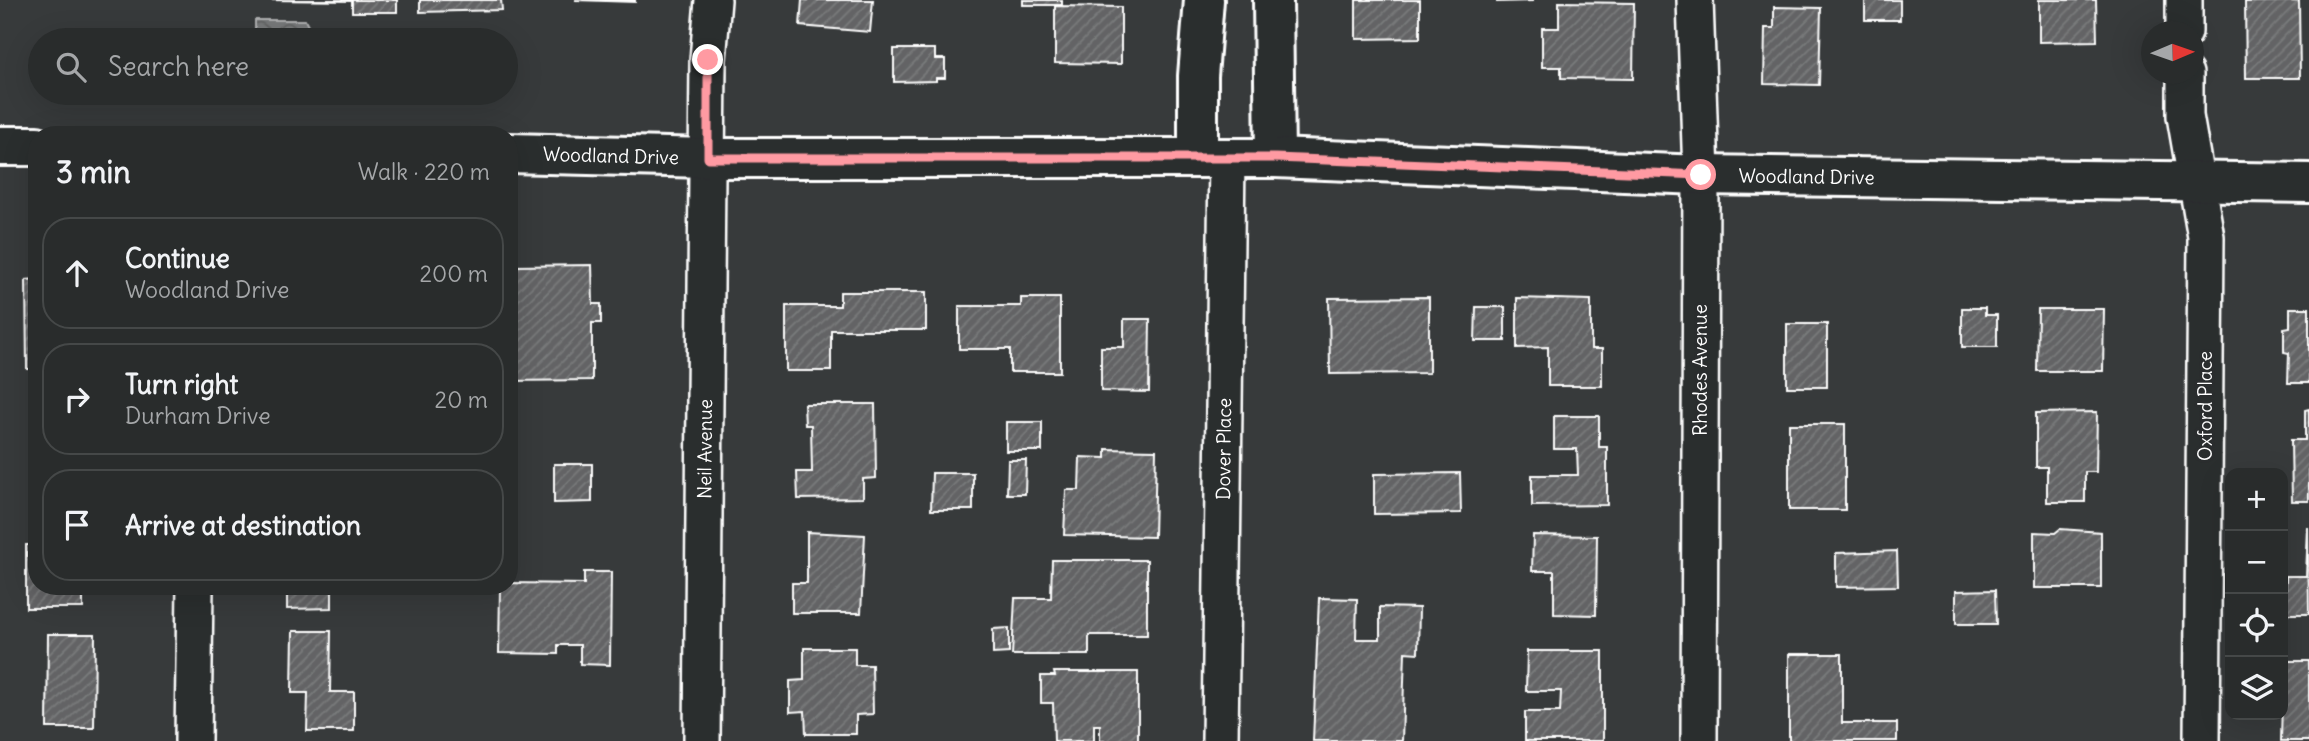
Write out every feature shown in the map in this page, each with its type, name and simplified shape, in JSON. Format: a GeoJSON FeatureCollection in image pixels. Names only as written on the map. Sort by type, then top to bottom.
{"type":"FeatureCollection","features":[{"type":"Feature","properties":{"kind":"main road"},"geometry":{"type":"LineString","coordinates":[[1203,0],[1198,76],[1212,157]]}},
{"type":"Feature","properties":{"kind":"main road"},"geometry":{"type":"LineString","coordinates":[[1273,0],[1275,158]]}},
{"type":"Feature","properties":{"kind":"main road"},"geometry":{"type":"LineString","coordinates":[[0,146],[28,146]]}},
{"type":"Feature","properties":{"kind":"main road","name":"Woodland Drive"},"geometry":{"type":"LineString","coordinates":[[518,153],[708,158],[1275,158],[1701,175],[2309,183]]}},
{"type":"Feature","properties":{"kind":"street","name":"Neil Avenue"},"geometry":{"type":"LineString","coordinates":[[702,741],[708,60],[713,0]]}},
{"type":"Feature","properties":{"kind":"street","name":"Rhodes Avenue"},"geometry":{"type":"LineString","coordinates":[[1695,0],[1701,175],[1699,741]]}},
{"type":"Feature","properties":{"kind":"street"},"geometry":{"type":"LineString","coordinates":[[2184,0],[2185,21]]}},
{"type":"Feature","properties":{"kind":"street","name":"Oxford Place"},"geometry":{"type":"LineString","coordinates":[[2185,84],[2185,116],[2194,181],[2206,237],[2202,741]]}},
{"type":"Feature","properties":{"kind":"street","name":"Dover Place"},"geometry":{"type":"LineString","coordinates":[[1212,157],[1220,741]]}},
{"type":"Feature","properties":{"kind":"street"},"geometry":{"type":"LineString","coordinates":[[193,741],[195,595]]}},
{"type":"Feature","properties":{"kind":"water"},"geometry":{"type":"Polygon","coordinates":[[[255,20],[305,20],[309,28],[255,28],[255,20]]]}},
{"type":"Feature","properties":{"kind":"building"},"geometry":{"type":"Polygon","coordinates":[[[267,0],[397,0],[397,12],[352,12],[352,1],[267,0]]]}},
{"type":"Feature","properties":{"kind":"building"},"geometry":{"type":"Polygon","coordinates":[[[420,0],[501,0],[502,10],[420,12],[420,0]]]}},
{"type":"Feature","properties":{"kind":"building"},"geometry":{"type":"Polygon","coordinates":[[[575,0],[635,0],[635,2],[575,0]]]}},
{"type":"Feature","properties":{"kind":"building"},"geometry":{"type":"Polygon","coordinates":[[[802,0],[873,0],[870,32],[800,26],[802,0]]]}},
{"type":"Feature","properties":{"kind":"building"},"geometry":{"type":"Polygon","coordinates":[[[1023,0],[1062,0],[1062,5],[1023,5],[1023,0]]]}},
{"type":"Feature","properties":{"kind":"building"},"geometry":{"type":"Polygon","coordinates":[[[1356,0],[1420,0],[1420,38],[1356,39],[1356,0]]]}},
{"type":"Feature","properties":{"kind":"building"},"geometry":{"type":"Polygon","coordinates":[[[1532,0],[1532,1],[1497,2],[1532,0]]]}},
{"type":"Feature","properties":{"kind":"building"},"geometry":{"type":"Polygon","coordinates":[[[1865,0],[1900,0],[1900,20],[1865,20],[1865,0]]]}},
{"type":"Feature","properties":{"kind":"building"},"geometry":{"type":"Polygon","coordinates":[[[2039,0],[2096,0],[2097,41],[2039,42],[2039,0]]]}},
{"type":"Feature","properties":{"kind":"building"},"geometry":{"type":"Polygon","coordinates":[[[2299,1],[2300,78],[2246,78],[2245,2],[2299,1]]]}},
{"type":"Feature","properties":{"kind":"building"},"geometry":{"type":"Polygon","coordinates":[[[1559,2],[1634,3],[1633,79],[1561,78],[1561,67],[1542,67],[1542,28],[1559,28],[1559,2]]]}},
{"type":"Feature","properties":{"kind":"building"},"geometry":{"type":"Polygon","coordinates":[[[1055,6],[1121,7],[1121,64],[1055,63],[1055,6]]]}},
{"type":"Feature","properties":{"kind":"building"},"geometry":{"type":"Polygon","coordinates":[[[1774,7],[1821,8],[1819,85],[1764,84],[1765,28],[1774,28],[1774,7]]]}},
{"type":"Feature","properties":{"kind":"building"},"geometry":{"type":"Polygon","coordinates":[[[894,49],[935,49],[935,59],[945,59],[945,78],[936,78],[936,81],[894,82],[894,49]]]}},
{"type":"Feature","properties":{"kind":"building"},"geometry":{"type":"Polygon","coordinates":[[[592,265],[593,304],[601,304],[601,323],[592,323],[592,380],[518,381],[518,266],[592,265]]]}},
{"type":"Feature","properties":{"kind":"building"},"geometry":{"type":"Polygon","coordinates":[[[28,280],[28,369],[27,369],[28,280]]]}},
{"type":"Feature","properties":{"kind":"building"},"geometry":{"type":"Polygon","coordinates":[[[840,292],[926,292],[926,330],[831,330],[831,371],[786,371],[786,306],[840,306],[840,292]]]}},
{"type":"Feature","properties":{"kind":"building"},"geometry":{"type":"Polygon","coordinates":[[[1429,297],[1429,373],[1330,374],[1329,298],[1429,297]]]}},
{"type":"Feature","properties":{"kind":"building"},"geometry":{"type":"Polygon","coordinates":[[[1021,298],[1060,298],[1060,372],[1010,372],[1010,349],[959,349],[959,306],[1021,306],[1021,298]]]}},
{"type":"Feature","properties":{"kind":"building"},"geometry":{"type":"Polygon","coordinates":[[[1517,298],[1591,300],[1591,349],[1602,349],[1602,386],[1548,386],[1548,347],[1517,348],[1517,298]]]}},
{"type":"Feature","properties":{"kind":"building"},"geometry":{"type":"Polygon","coordinates":[[[1476,307],[1505,307],[1505,341],[1475,341],[1476,307]]]}},
{"type":"Feature","properties":{"kind":"building"},"geometry":{"type":"Polygon","coordinates":[[[1962,308],[1985,308],[1985,315],[1997,315],[1997,347],[1962,347],[1962,308]]]}},
{"type":"Feature","properties":{"kind":"building"},"geometry":{"type":"Polygon","coordinates":[[[2290,308],[2309,308],[2309,383],[2288,383],[2289,353],[2284,352],[2284,328],[2290,327],[2290,308]]]}},
{"type":"Feature","properties":{"kind":"building"},"geometry":{"type":"Polygon","coordinates":[[[2038,309],[2104,309],[2103,371],[2037,371],[2038,309]]]}},
{"type":"Feature","properties":{"kind":"building"},"geometry":{"type":"Polygon","coordinates":[[[1124,319],[1150,319],[1149,392],[1101,391],[1101,347],[1124,347],[1124,319]]]}},
{"type":"Feature","properties":{"kind":"building"},"geometry":{"type":"Polygon","coordinates":[[[1787,324],[1827,324],[1827,387],[1787,387],[1787,324]]]}},
{"type":"Feature","properties":{"kind":"building"},"geometry":{"type":"Polygon","coordinates":[[[804,404],[875,404],[876,478],[863,479],[863,498],[798,499],[797,472],[812,472],[811,425],[805,425],[804,404]]]}},
{"type":"Feature","properties":{"kind":"building"},"geometry":{"type":"Polygon","coordinates":[[[2309,409],[2309,501],[2292,501],[2291,440],[2305,440],[2305,410],[2309,409]]]}},
{"type":"Feature","properties":{"kind":"building"},"geometry":{"type":"Polygon","coordinates":[[[2097,412],[2096,472],[2085,472],[2085,502],[2047,502],[2047,467],[2036,467],[2036,413],[2097,412]]]}},
{"type":"Feature","properties":{"kind":"building"},"geometry":{"type":"Polygon","coordinates":[[[1554,416],[1599,416],[1599,447],[1607,447],[1607,505],[1532,506],[1532,475],[1578,475],[1577,449],[1554,449],[1554,416]]]}},
{"type":"Feature","properties":{"kind":"building"},"geometry":{"type":"Polygon","coordinates":[[[1006,422],[1042,422],[1042,451],[1006,451],[1006,422]]]}},
{"type":"Feature","properties":{"kind":"building"},"geometry":{"type":"Polygon","coordinates":[[[1789,424],[1845,424],[1845,510],[1789,510],[1789,424]]]}},
{"type":"Feature","properties":{"kind":"building"},"geometry":{"type":"Polygon","coordinates":[[[1106,449],[1156,450],[1154,537],[1064,535],[1066,490],[1079,490],[1080,457],[1106,458],[1106,449]]]}},
{"type":"Feature","properties":{"kind":"building"},"geometry":{"type":"Polygon","coordinates":[[[1008,460],[1026,460],[1025,494],[1007,494],[1008,460]]]}},
{"type":"Feature","properties":{"kind":"building"},"geometry":{"type":"Polygon","coordinates":[[[554,464],[592,464],[592,502],[554,503],[554,464]]]}},
{"type":"Feature","properties":{"kind":"building"},"geometry":{"type":"Polygon","coordinates":[[[932,473],[973,473],[973,510],[931,510],[932,473]]]}},
{"type":"Feature","properties":{"kind":"building"},"geometry":{"type":"Polygon","coordinates":[[[1460,473],[1461,513],[1374,514],[1374,474],[1460,473]]]}},
{"type":"Feature","properties":{"kind":"building"},"geometry":{"type":"Polygon","coordinates":[[[2308,527],[2309,614],[2288,614],[2288,576],[2306,576],[2308,527]]]}},
{"type":"Feature","properties":{"kind":"building"},"geometry":{"type":"Polygon","coordinates":[[[2060,529],[2101,532],[2101,588],[2034,588],[2034,532],[2055,533],[2060,529]]]}},
{"type":"Feature","properties":{"kind":"building"},"geometry":{"type":"Polygon","coordinates":[[[807,532],[865,535],[861,613],[792,613],[792,583],[807,583],[807,532]]]}},
{"type":"Feature","properties":{"kind":"building"},"geometry":{"type":"Polygon","coordinates":[[[1533,535],[1597,536],[1596,615],[1554,614],[1554,571],[1532,571],[1533,535]]]}},
{"type":"Feature","properties":{"kind":"building"},"geometry":{"type":"Polygon","coordinates":[[[28,545],[28,595],[83,595],[83,608],[26,608],[28,545]]]}},
{"type":"Feature","properties":{"kind":"building"},"geometry":{"type":"Polygon","coordinates":[[[1897,551],[1898,586],[1836,587],[1836,553],[1897,551]]]}},
{"type":"Feature","properties":{"kind":"building"},"geometry":{"type":"Polygon","coordinates":[[[1052,560],[1147,560],[1147,635],[1089,635],[1089,655],[1012,655],[1015,598],[1051,598],[1052,560]]]}},
{"type":"Feature","properties":{"kind":"building"},"geometry":{"type":"Polygon","coordinates":[[[584,572],[611,572],[610,665],[580,664],[580,645],[558,645],[558,654],[499,653],[500,595],[518,595],[518,583],[584,584],[584,572]]]}},
{"type":"Feature","properties":{"kind":"building"},"geometry":{"type":"Polygon","coordinates":[[[1995,590],[1996,624],[1956,624],[1956,591],[1995,590]]]}},
{"type":"Feature","properties":{"kind":"building"},"geometry":{"type":"Polygon","coordinates":[[[287,595],[332,595],[332,608],[287,609],[287,595]]]}},
{"type":"Feature","properties":{"kind":"building"},"geometry":{"type":"Polygon","coordinates":[[[1319,598],[1357,599],[1356,639],[1380,639],[1380,607],[1419,608],[1418,653],[1405,652],[1402,741],[1313,741],[1319,598]]]}},
{"type":"Feature","properties":{"kind":"building"},"geometry":{"type":"Polygon","coordinates":[[[1009,628],[1009,653],[993,654],[993,629],[1009,628]]]}},
{"type":"Feature","properties":{"kind":"building"},"geometry":{"type":"Polygon","coordinates":[[[293,631],[331,631],[330,692],[354,692],[354,731],[307,731],[308,693],[292,693],[293,631]]]}},
{"type":"Feature","properties":{"kind":"building"},"geometry":{"type":"Polygon","coordinates":[[[48,634],[95,634],[94,728],[47,728],[48,634]]]}},
{"type":"Feature","properties":{"kind":"building"},"geometry":{"type":"Polygon","coordinates":[[[804,648],[855,648],[855,665],[872,665],[873,714],[856,715],[856,734],[806,734],[805,711],[790,712],[790,681],[804,680],[804,648]]]}},
{"type":"Feature","properties":{"kind":"building"},"geometry":{"type":"Polygon","coordinates":[[[1527,651],[1603,651],[1603,741],[1525,741],[1525,712],[1560,712],[1561,691],[1526,691],[1527,651]]]}},
{"type":"Feature","properties":{"kind":"building"},"geometry":{"type":"Polygon","coordinates":[[[1789,654],[1842,654],[1842,723],[1897,723],[1897,741],[1789,741],[1789,654]]]}},
{"type":"Feature","properties":{"kind":"building"},"geometry":{"type":"Polygon","coordinates":[[[2288,661],[2309,661],[2309,741],[2281,741],[2282,720],[2288,720],[2288,661]]]}},
{"type":"Feature","properties":{"kind":"building"},"geometry":{"type":"Polygon","coordinates":[[[1054,672],[1138,672],[1138,741],[1100,741],[1100,725],[1094,725],[1094,741],[1054,741],[1053,703],[1041,703],[1041,676],[1055,676],[1054,672]]]}},
{"type":"Feature","properties":{"kind":"route"},"geometry":{"type":"LineString","coordinates":[[708,60],[708,158],[1275,158],[1701,175]]}}]}
